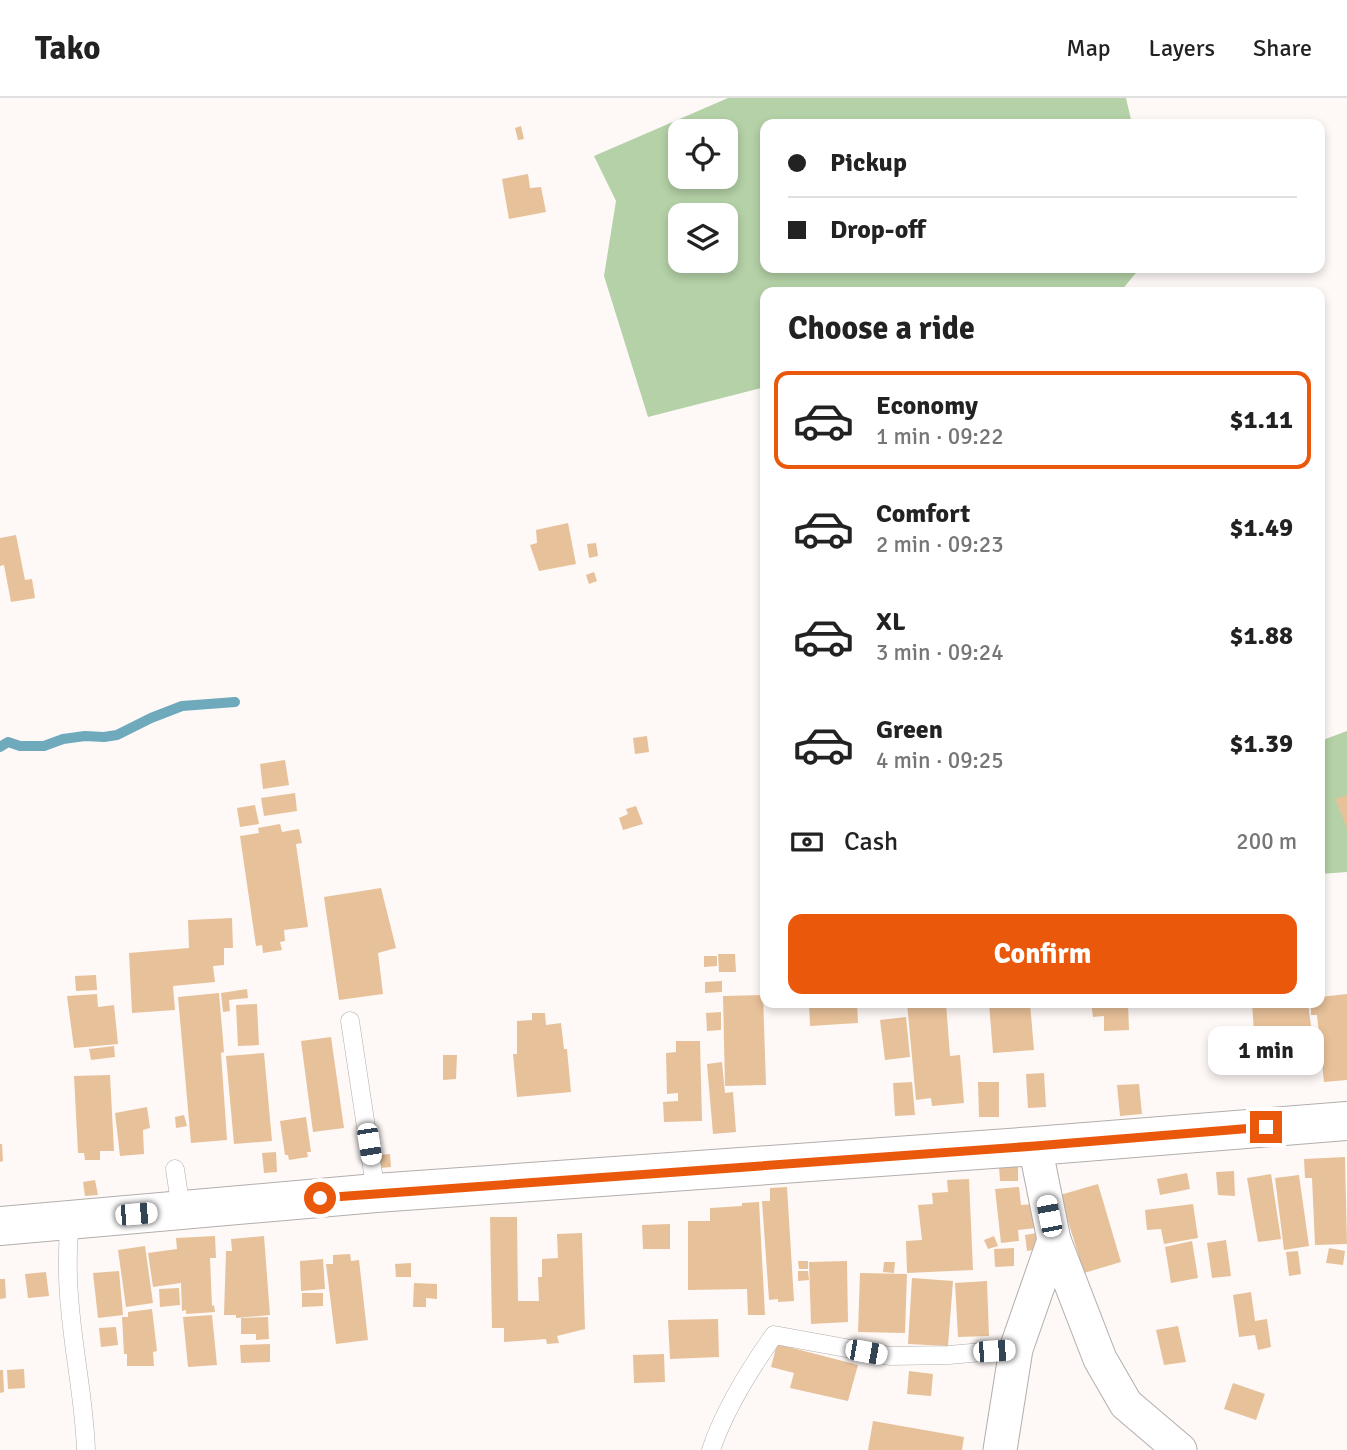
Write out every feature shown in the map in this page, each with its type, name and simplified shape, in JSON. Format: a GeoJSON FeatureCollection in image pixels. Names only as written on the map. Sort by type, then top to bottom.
{"type":"FeatureCollection","features":[{"type":"Feature","properties":{"kind":"main road"},"geometry":{"type":"LineString","coordinates":[[0,1226],[376,1193],[1347,1121]]}},
{"type":"Feature","properties":{"kind":"street"},"geometry":{"type":"LineString","coordinates":[[1035,1146],[1054,1240],[1100,1359],[1126,1404],[1180,1450]]}},
{"type":"Feature","properties":{"kind":"street"},"geometry":{"type":"LineString","coordinates":[[1000,1450],[1016,1349],[1054,1240]]}},
{"type":"Feature","properties":{"kind":"lane"},"geometry":{"type":"LineString","coordinates":[[350,1021],[376,1193]]}},
{"type":"Feature","properties":{"kind":"lane"},"geometry":{"type":"LineString","coordinates":[[175,1169],[181,1210]]}},
{"type":"Feature","properties":{"kind":"lane"},"geometry":{"type":"LineString","coordinates":[[69,1220],[68,1276],[86,1450]]}},
{"type":"Feature","properties":{"kind":"lane"},"geometry":{"type":"LineString","coordinates":[[711,1450],[732,1404],[774,1335],[890,1356],[949,1355],[1016,1349]]}},
{"type":"Feature","properties":{"kind":"green space"},"geometry":{"type":"Polygon","coordinates":[[[728,98],[1126,98],[1131,119],[760,119],[760,273],[1136,273],[1124,287],[760,287],[760,388],[648,417],[604,276],[616,201],[594,156],[668,124],[668,189],[738,189],[738,119],[679,119],[728,98]]]}},
{"type":"Feature","properties":{"kind":"green space"},"geometry":{"type":"Polygon","coordinates":[[[1347,731],[1347,872],[1325,874],[1325,739],[1347,731]]]}},
{"type":"Feature","properties":{"kind":"building"},"geometry":{"type":"Polygon","coordinates":[[[521,126],[524,139],[518,140],[515,128],[521,126]]]}},
{"type":"Feature","properties":{"kind":"building"},"geometry":{"type":"Polygon","coordinates":[[[528,174],[530,188],[541,187],[546,212],[509,219],[502,179],[528,174]]]}},
{"type":"Feature","properties":{"kind":"building"},"geometry":{"type":"Polygon","coordinates":[[[568,523],[576,564],[539,571],[530,545],[537,543],[536,530],[568,523]]]}},
{"type":"Feature","properties":{"kind":"building"},"geometry":{"type":"Polygon","coordinates":[[[16,535],[25,580],[32,579],[35,598],[11,602],[4,565],[0,566],[0,538],[16,535]]]}},
{"type":"Feature","properties":{"kind":"building"},"geometry":{"type":"Polygon","coordinates":[[[596,543],[598,556],[589,558],[587,544],[596,543]]]}},
{"type":"Feature","properties":{"kind":"building"},"geometry":{"type":"Polygon","coordinates":[[[594,572],[597,581],[589,584],[586,575],[594,572]]]}},
{"type":"Feature","properties":{"kind":"building"},"geometry":{"type":"Polygon","coordinates":[[[647,736],[649,752],[635,754],[633,738],[647,736]]]}},
{"type":"Feature","properties":{"kind":"building"},"geometry":{"type":"Polygon","coordinates":[[[285,760],[289,785],[263,789],[260,764],[285,760]]]}},
{"type":"Feature","properties":{"kind":"building"},"geometry":{"type":"Polygon","coordinates":[[[295,793],[297,811],[264,816],[261,798],[295,793]]]}},
{"type":"Feature","properties":{"kind":"building"},"geometry":{"type":"Polygon","coordinates":[[[1347,795],[1347,828],[1335,799],[1347,795]]]}},
{"type":"Feature","properties":{"kind":"building"},"geometry":{"type":"Polygon","coordinates":[[[255,805],[259,824],[240,827],[237,808],[255,805]]]}},
{"type":"Feature","properties":{"kind":"building"},"geometry":{"type":"Polygon","coordinates":[[[636,806],[643,824],[623,830],[619,818],[628,814],[626,809],[636,806]]]}},
{"type":"Feature","properties":{"kind":"building"},"geometry":{"type":"Polygon","coordinates":[[[280,824],[282,832],[299,829],[302,843],[296,844],[308,927],[284,930],[285,941],[280,942],[282,950],[263,953],[262,945],[256,946],[240,836],[259,833],[258,828],[280,824]]]}},
{"type":"Feature","properties":{"kind":"building"},"geometry":{"type":"Polygon","coordinates":[[[381,888],[396,948],[378,953],[383,994],[339,1000],[324,897],[381,888]]]}},
{"type":"Feature","properties":{"kind":"building"},"geometry":{"type":"Polygon","coordinates":[[[232,918],[233,948],[224,948],[224,965],[213,966],[215,982],[173,986],[175,1010],[132,1013],[129,953],[189,948],[188,920],[232,918]]]}},
{"type":"Feature","properties":{"kind":"building"},"geometry":{"type":"Polygon","coordinates":[[[718,954],[735,954],[736,972],[719,972],[718,954]]]}},
{"type":"Feature","properties":{"kind":"building"},"geometry":{"type":"Polygon","coordinates":[[[704,956],[717,956],[717,966],[704,967],[704,956]]]}},
{"type":"Feature","properties":{"kind":"building"},"geometry":{"type":"Polygon","coordinates":[[[96,975],[97,990],[76,991],[75,976],[96,975]]]}},
{"type":"Feature","properties":{"kind":"building"},"geometry":{"type":"Polygon","coordinates":[[[722,981],[722,992],[705,993],[705,982],[722,981]]]}},
{"type":"Feature","properties":{"kind":"building"},"geometry":{"type":"Polygon","coordinates":[[[247,989],[248,998],[229,1000],[230,1011],[223,1012],[221,993],[247,989]]]}},
{"type":"Feature","properties":{"kind":"building"},"geometry":{"type":"Polygon","coordinates":[[[219,993],[227,1140],[191,1143],[178,997],[219,993]]]}},
{"type":"Feature","properties":{"kind":"building"},"geometry":{"type":"Polygon","coordinates":[[[97,994],[98,1007],[114,1005],[118,1044],[74,1048],[67,996],[97,994]]]}},
{"type":"Feature","properties":{"kind":"building"},"geometry":{"type":"Polygon","coordinates":[[[1347,994],[1347,1080],[1324,1082],[1317,1015],[1311,1015],[1311,1008],[1325,1008],[1325,996],[1347,994]]]}},
{"type":"Feature","properties":{"kind":"building"},"geometry":{"type":"Polygon","coordinates":[[[760,995],[760,1008],[763,1008],[766,1085],[725,1086],[723,996],[760,995]]]}},
{"type":"Feature","properties":{"kind":"building"},"geometry":{"type":"Polygon","coordinates":[[[257,1004],[259,1045],[238,1046],[236,1005],[257,1004]]]}},
{"type":"Feature","properties":{"kind":"building"},"geometry":{"type":"Polygon","coordinates":[[[809,1008],[857,1008],[858,1023],[810,1026],[809,1008]]]}},
{"type":"Feature","properties":{"kind":"building"},"geometry":{"type":"Polygon","coordinates":[[[907,1008],[946,1008],[950,1056],[960,1055],[964,1103],[932,1106],[931,1098],[916,1100],[907,1008]]]}},
{"type":"Feature","properties":{"kind":"building"},"geometry":{"type":"Polygon","coordinates":[[[989,1008],[1030,1008],[1034,1050],[993,1053],[989,1008]]]}},
{"type":"Feature","properties":{"kind":"building"},"geometry":{"type":"Polygon","coordinates":[[[1092,1008],[1128,1008],[1129,1030],[1104,1031],[1104,1016],[1093,1017],[1092,1008]]]}},
{"type":"Feature","properties":{"kind":"building"},"geometry":{"type":"Polygon","coordinates":[[[1252,1008],[1309,1008],[1314,1049],[1269,1055],[1267,1045],[1255,1046],[1252,1008]]]}},
{"type":"Feature","properties":{"kind":"building"},"geometry":{"type":"Polygon","coordinates":[[[721,1012],[721,1030],[707,1031],[706,1013],[721,1012]]]}},
{"type":"Feature","properties":{"kind":"building"},"geometry":{"type":"Polygon","coordinates":[[[532,1013],[545,1013],[546,1025],[561,1023],[564,1049],[567,1049],[571,1092],[517,1097],[513,1054],[517,1054],[517,1021],[532,1020],[532,1013]]]}},
{"type":"Feature","properties":{"kind":"building"},"geometry":{"type":"Polygon","coordinates":[[[906,1017],[910,1057],[885,1060],[880,1020],[906,1017]]]}},
{"type":"Feature","properties":{"kind":"building"},"geometry":{"type":"Polygon","coordinates":[[[331,1037],[344,1128],[313,1132],[301,1041],[331,1037]]]}},
{"type":"Feature","properties":{"kind":"building"},"geometry":{"type":"Polygon","coordinates":[[[676,1041],[700,1041],[702,1121],[664,1122],[663,1102],[678,1101],[678,1093],[667,1094],[666,1053],[676,1052],[676,1041]]]}},
{"type":"Feature","properties":{"kind":"building"},"geometry":{"type":"Polygon","coordinates":[[[114,1046],[115,1057],[91,1060],[89,1049],[114,1046]]]}},
{"type":"Feature","properties":{"kind":"building"},"geometry":{"type":"Polygon","coordinates":[[[264,1053],[272,1141],[234,1144],[226,1056],[264,1053]]]}},
{"type":"Feature","properties":{"kind":"building"},"geometry":{"type":"Polygon","coordinates":[[[443,1055],[457,1055],[456,1079],[443,1080],[443,1055]]]}},
{"type":"Feature","properties":{"kind":"building"},"geometry":{"type":"Polygon","coordinates":[[[722,1062],[725,1093],[733,1092],[736,1132],[713,1134],[707,1064],[722,1062]]]}},
{"type":"Feature","properties":{"kind":"building"},"geometry":{"type":"Polygon","coordinates":[[[1044,1073],[1046,1107],[1028,1108],[1026,1074],[1044,1073]]]}},
{"type":"Feature","properties":{"kind":"building"},"geometry":{"type":"Polygon","coordinates":[[[110,1075],[114,1151],[100,1151],[100,1160],[85,1160],[84,1153],[78,1153],[74,1076],[110,1075]]]}},
{"type":"Feature","properties":{"kind":"building"},"geometry":{"type":"Polygon","coordinates":[[[912,1082],[915,1115],[895,1116],[893,1083],[912,1082]]]}},
{"type":"Feature","properties":{"kind":"building"},"geometry":{"type":"Polygon","coordinates":[[[978,1082],[999,1082],[999,1117],[979,1117],[978,1082]]]}},
{"type":"Feature","properties":{"kind":"building"},"geometry":{"type":"Polygon","coordinates":[[[1139,1084],[1142,1114],[1120,1116],[1117,1085],[1139,1084]]]}},
{"type":"Feature","properties":{"kind":"building"},"geometry":{"type":"Polygon","coordinates":[[[147,1107],[150,1128],[143,1130],[144,1154],[120,1156],[115,1113],[147,1107]]]}},
{"type":"Feature","properties":{"kind":"building"},"geometry":{"type":"Polygon","coordinates":[[[184,1115],[187,1126],[176,1128],[175,1117],[184,1115]]]}},
{"type":"Feature","properties":{"kind":"building"},"geometry":{"type":"Polygon","coordinates":[[[306,1117],[311,1152],[307,1152],[308,1157],[289,1160],[288,1155],[285,1155],[280,1121],[306,1117]]]}},
{"type":"Feature","properties":{"kind":"building"},"geometry":{"type":"Polygon","coordinates":[[[0,1144],[3,1161],[0,1162],[0,1144]]]}},
{"type":"Feature","properties":{"kind":"building"},"geometry":{"type":"Polygon","coordinates":[[[276,1152],[277,1172],[264,1173],[262,1153],[276,1152]]]}},
{"type":"Feature","properties":{"kind":"building"},"geometry":{"type":"Polygon","coordinates":[[[390,1154],[391,1167],[381,1168],[380,1155],[390,1154]]]}},
{"type":"Feature","properties":{"kind":"building"},"geometry":{"type":"Polygon","coordinates":[[[1345,1157],[1347,1244],[1315,1245],[1312,1178],[1305,1178],[1304,1159],[1345,1157]]]}},
{"type":"Feature","properties":{"kind":"building"},"geometry":{"type":"Polygon","coordinates":[[[1018,1166],[1018,1181],[1000,1181],[999,1167],[1018,1166]]]}},
{"type":"Feature","properties":{"kind":"building"},"geometry":{"type":"Polygon","coordinates":[[[1234,1171],[1235,1196],[1218,1195],[1216,1172],[1234,1171]]]}},
{"type":"Feature","properties":{"kind":"building"},"geometry":{"type":"Polygon","coordinates":[[[1187,1173],[1190,1189],[1160,1195],[1157,1179],[1187,1173]]]}},
{"type":"Feature","properties":{"kind":"building"},"geometry":{"type":"Polygon","coordinates":[[[1271,1174],[1281,1239],[1258,1242],[1247,1178],[1271,1174]]]}},
{"type":"Feature","properties":{"kind":"building"},"geometry":{"type":"Polygon","coordinates":[[[1299,1175],[1309,1246],[1284,1250],[1275,1178],[1299,1175]]]}},
{"type":"Feature","properties":{"kind":"building"},"geometry":{"type":"Polygon","coordinates":[[[969,1179],[973,1270],[907,1273],[906,1241],[922,1240],[918,1205],[933,1204],[932,1193],[948,1192],[947,1180],[969,1179]]]}},
{"type":"Feature","properties":{"kind":"building"},"geometry":{"type":"Polygon","coordinates":[[[95,1180],[98,1195],[85,1196],[83,1182],[95,1180]]]}},
{"type":"Feature","properties":{"kind":"building"},"geometry":{"type":"Polygon","coordinates":[[[1098,1184],[1121,1262],[1084,1273],[1060,1195],[1098,1184]]]}},
{"type":"Feature","properties":{"kind":"building"},"geometry":{"type":"Polygon","coordinates":[[[787,1187],[794,1301],[778,1302],[778,1299],[769,1300],[762,1201],[770,1201],[770,1188],[787,1187]]]}},
{"type":"Feature","properties":{"kind":"building"},"geometry":{"type":"Polygon","coordinates":[[[1019,1187],[1021,1205],[1034,1204],[1036,1228],[1018,1230],[1019,1241],[1001,1243],[995,1189],[1019,1187]]]}},
{"type":"Feature","properties":{"kind":"building"},"geometry":{"type":"Polygon","coordinates":[[[759,1202],[765,1315],[748,1315],[747,1289],[688,1290],[688,1221],[710,1221],[710,1208],[759,1202]]]}},
{"type":"Feature","properties":{"kind":"building"},"geometry":{"type":"Polygon","coordinates":[[[1193,1204],[1198,1238],[1164,1244],[1161,1229],[1147,1230],[1145,1210],[1193,1204]]]}},
{"type":"Feature","properties":{"kind":"building"},"geometry":{"type":"Polygon","coordinates":[[[490,1217],[517,1217],[518,1301],[539,1301],[538,1277],[542,1277],[542,1259],[558,1258],[557,1234],[582,1233],[585,1329],[557,1336],[559,1343],[547,1344],[546,1339],[504,1342],[504,1328],[492,1328],[490,1217]]]}},
{"type":"Feature","properties":{"kind":"building"},"geometry":{"type":"Polygon","coordinates":[[[670,1224],[670,1249],[643,1249],[642,1225],[670,1224]]]}},
{"type":"Feature","properties":{"kind":"building"},"geometry":{"type":"Polygon","coordinates":[[[1037,1233],[1040,1249],[1027,1251],[1025,1235],[1037,1233]]]}},
{"type":"Feature","properties":{"kind":"building"},"geometry":{"type":"Polygon","coordinates":[[[215,1236],[216,1258],[210,1258],[212,1306],[214,1305],[215,1312],[186,1314],[186,1310],[182,1311],[181,1283],[153,1287],[148,1253],[177,1249],[176,1238],[215,1236]]]}},
{"type":"Feature","properties":{"kind":"building"},"geometry":{"type":"Polygon","coordinates":[[[264,1236],[270,1315],[236,1318],[236,1315],[224,1315],[226,1251],[232,1251],[231,1239],[264,1236]]]}},
{"type":"Feature","properties":{"kind":"building"},"geometry":{"type":"Polygon","coordinates":[[[994,1236],[998,1246],[988,1249],[984,1240],[994,1236]]]}},
{"type":"Feature","properties":{"kind":"building"},"geometry":{"type":"Polygon","coordinates":[[[1226,1240],[1231,1276],[1212,1278],[1207,1243],[1226,1240]]]}},
{"type":"Feature","properties":{"kind":"building"},"geometry":{"type":"Polygon","coordinates":[[[1192,1241],[1198,1278],[1171,1283],[1165,1247],[1192,1241]]]}},
{"type":"Feature","properties":{"kind":"building"},"geometry":{"type":"Polygon","coordinates":[[[145,1246],[153,1303],[126,1307],[118,1250],[145,1246]]]}},
{"type":"Feature","properties":{"kind":"building"},"geometry":{"type":"Polygon","coordinates":[[[1014,1248],[1014,1266],[995,1267],[994,1249],[1014,1248]]]}},
{"type":"Feature","properties":{"kind":"building"},"geometry":{"type":"Polygon","coordinates":[[[1329,1248],[1345,1251],[1343,1265],[1326,1263],[1329,1248]]]}},
{"type":"Feature","properties":{"kind":"building"},"geometry":{"type":"Polygon","coordinates":[[[1298,1251],[1301,1274],[1289,1276],[1286,1252],[1298,1251]]]}},
{"type":"Feature","properties":{"kind":"building"},"geometry":{"type":"Polygon","coordinates":[[[350,1254],[351,1261],[359,1260],[368,1340],[336,1344],[326,1264],[333,1264],[333,1255],[350,1254]]]}},
{"type":"Feature","properties":{"kind":"building"},"geometry":{"type":"Polygon","coordinates":[[[323,1259],[325,1289],[301,1291],[300,1261],[323,1259]]]}},
{"type":"Feature","properties":{"kind":"building"},"geometry":{"type":"Polygon","coordinates":[[[798,1261],[808,1261],[808,1269],[799,1269],[798,1261]]]}},
{"type":"Feature","properties":{"kind":"building"},"geometry":{"type":"Polygon","coordinates":[[[847,1261],[848,1322],[811,1324],[809,1262],[847,1261]]]}},
{"type":"Feature","properties":{"kind":"building"},"geometry":{"type":"Polygon","coordinates":[[[884,1262],[895,1262],[894,1273],[883,1272],[884,1262]]]}},
{"type":"Feature","properties":{"kind":"building"},"geometry":{"type":"Polygon","coordinates":[[[411,1263],[411,1277],[396,1277],[395,1264],[411,1263]]]}},
{"type":"Feature","properties":{"kind":"building"},"geometry":{"type":"Polygon","coordinates":[[[119,1271],[123,1315],[98,1318],[93,1273],[119,1271]]]}},
{"type":"Feature","properties":{"kind":"building"},"geometry":{"type":"Polygon","coordinates":[[[798,1271],[808,1271],[809,1280],[798,1281],[798,1271]]]}},
{"type":"Feature","properties":{"kind":"building"},"geometry":{"type":"Polygon","coordinates":[[[46,1272],[49,1296],[28,1298],[25,1274],[46,1272]]]}},
{"type":"Feature","properties":{"kind":"building"},"geometry":{"type":"Polygon","coordinates":[[[860,1273],[907,1274],[905,1333],[858,1332],[860,1273]]]}},
{"type":"Feature","properties":{"kind":"building"},"geometry":{"type":"Polygon","coordinates":[[[912,1278],[953,1281],[948,1346],[908,1344],[912,1278]]]}},
{"type":"Feature","properties":{"kind":"building"},"geometry":{"type":"Polygon","coordinates":[[[0,1279],[5,1279],[6,1298],[0,1299],[0,1279]]]}},
{"type":"Feature","properties":{"kind":"building"},"geometry":{"type":"Polygon","coordinates":[[[987,1281],[989,1336],[958,1337],[955,1283],[987,1281]]]}},
{"type":"Feature","properties":{"kind":"building"},"geometry":{"type":"Polygon","coordinates":[[[414,1283],[437,1284],[437,1299],[426,1298],[426,1307],[413,1307],[414,1283]]]}},
{"type":"Feature","properties":{"kind":"building"},"geometry":{"type":"Polygon","coordinates":[[[179,1288],[180,1305],[160,1307],[159,1289],[179,1288]]]}},
{"type":"Feature","properties":{"kind":"building"},"geometry":{"type":"Polygon","coordinates":[[[1251,1292],[1255,1321],[1267,1319],[1271,1347],[1258,1350],[1255,1335],[1239,1337],[1233,1295],[1251,1292]]]}},
{"type":"Feature","properties":{"kind":"building"},"geometry":{"type":"Polygon","coordinates":[[[302,1293],[323,1293],[323,1306],[302,1307],[302,1293]]]}},
{"type":"Feature","properties":{"kind":"building"},"geometry":{"type":"Polygon","coordinates":[[[152,1309],[157,1351],[153,1352],[154,1366],[127,1366],[122,1317],[128,1317],[128,1312],[152,1309]]]}},
{"type":"Feature","properties":{"kind":"building"},"geometry":{"type":"Polygon","coordinates":[[[212,1315],[217,1365],[188,1367],[183,1317],[212,1315]]]}},
{"type":"Feature","properties":{"kind":"building"},"geometry":{"type":"Polygon","coordinates":[[[268,1317],[269,1339],[256,1340],[256,1334],[241,1334],[241,1318],[268,1317]]]}},
{"type":"Feature","properties":{"kind":"building"},"geometry":{"type":"Polygon","coordinates":[[[718,1319],[719,1357],[670,1359],[668,1320],[718,1319]]]}},
{"type":"Feature","properties":{"kind":"building"},"geometry":{"type":"Polygon","coordinates":[[[1178,1326],[1186,1362],[1164,1365],[1156,1330],[1178,1326]]]}},
{"type":"Feature","properties":{"kind":"building"},"geometry":{"type":"Polygon","coordinates":[[[116,1327],[118,1345],[101,1347],[99,1328],[116,1327]]]}},
{"type":"Feature","properties":{"kind":"building"},"geometry":{"type":"Polygon","coordinates":[[[270,1344],[270,1362],[241,1363],[240,1345],[270,1344]]]}},
{"type":"Feature","properties":{"kind":"building"},"geometry":{"type":"Polygon","coordinates":[[[777,1344],[858,1365],[848,1401],[790,1388],[794,1373],[771,1367],[777,1344]]]}},
{"type":"Feature","properties":{"kind":"building"},"geometry":{"type":"Polygon","coordinates":[[[664,1354],[665,1382],[634,1383],[633,1355],[664,1354]]]}},
{"type":"Feature","properties":{"kind":"building"},"geometry":{"type":"Polygon","coordinates":[[[24,1369],[25,1388],[8,1389],[7,1370],[24,1369]]]}},
{"type":"Feature","properties":{"kind":"building"},"geometry":{"type":"Polygon","coordinates":[[[0,1370],[3,1370],[4,1392],[0,1393],[0,1370]]]}},
{"type":"Feature","properties":{"kind":"building"},"geometry":{"type":"Polygon","coordinates":[[[909,1371],[933,1374],[931,1396],[907,1394],[909,1371]]]}},
{"type":"Feature","properties":{"kind":"building"},"geometry":{"type":"Polygon","coordinates":[[[1233,1383],[1265,1394],[1256,1420],[1224,1409],[1233,1383]]]}},
{"type":"Feature","properties":{"kind":"building"},"geometry":{"type":"Polygon","coordinates":[[[873,1421],[964,1437],[962,1450],[868,1450],[873,1421]]]}},
{"type":"Feature","properties":{"kind":"waterway"},"geometry":{"type":"LineString","coordinates":[[0,747],[8,742],[20,746],[44,746],[63,739],[117,735],[182,706],[235,702]]}},
{"type":"Feature","properties":{"kind":"route"},"geometry":{"type":"LineString","coordinates":[[320,1198],[1266,1127]]}}]}
